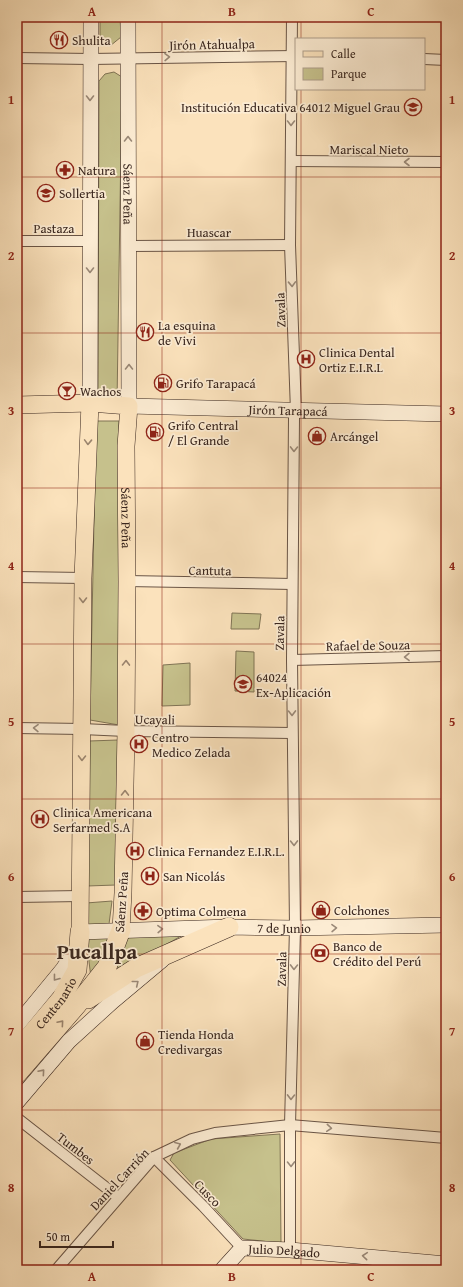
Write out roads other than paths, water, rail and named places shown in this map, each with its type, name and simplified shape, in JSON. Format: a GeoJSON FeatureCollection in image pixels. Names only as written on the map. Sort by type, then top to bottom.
{"type":"FeatureCollection","features":[{"type":"Feature","properties":{"kind":"highway"},"geometry":{"type":"LineString","coordinates":[[76,1006],[136,968],[229,927]]}},
{"type":"Feature","properties":{"kind":"highway","name":"Sáenz Peña"},"geometry":{"type":"LineString","coordinates":[[76,1006],[107,967],[121,930]]}},
{"type":"Feature","properties":{"kind":"highway","name":"Centenario"},"geometry":{"type":"LineString","coordinates":[[17,1051],[61,999],[76,970],[79,939]]}},
{"type":"Feature","properties":{"kind":"highway","name":"Centenario"},"geometry":{"type":"LineString","coordinates":[[17,1074],[76,1006]]}},
{"type":"Feature","properties":{"kind":"main road"},"geometry":{"type":"LineString","coordinates":[[17,1025],[58,976],[79,939],[83,578],[90,403],[91,17]]}},
{"type":"Feature","properties":{"kind":"main road","name":"Sáenz Peña"},"geometry":{"type":"LineString","coordinates":[[121,930],[126,732],[126,446],[129,406],[128,17]]}},
{"type":"Feature","properties":{"kind":"main road"},"geometry":{"type":"LineString","coordinates":[[17,405],[90,403],[129,406]]}},
{"type":"Feature","properties":{"kind":"main road","name":"Jirón Tarapacá"},"geometry":{"type":"LineString","coordinates":[[129,406],[190,406],[296,411],[446,414]]}},
{"type":"Feature","properties":{"kind":"main road","name":"7 de Junio"},"geometry":{"type":"LineString","coordinates":[[79,939],[121,930],[229,927],[295,928],[446,925]]}},
{"type":"Feature","properties":{"kind":"main road"},"geometry":{"type":"LineString","coordinates":[[17,1102],[69,1041],[172,951]]}},
{"type":"Feature","properties":{"kind":"main road"},"geometry":{"type":"LineString","coordinates":[[222,1270],[242,1248]]}},
{"type":"Feature","properties":{"kind":"main road","name":"Julio Delgado"},"geometry":{"type":"LineString","coordinates":[[242,1248],[290,1250],[446,1264]]}},
{"type":"Feature","properties":{"kind":"street","name":"Zavala"},"geometry":{"type":"LineString","coordinates":[[290,1250],[290,1125],[295,928],[292,733],[292,584],[294,418],[296,411],[290,245],[294,56],[292,17]]}},
{"type":"Feature","properties":{"kind":"street","name":"Jirón Atahualpa"},"geometry":{"type":"LineString","coordinates":[[17,58],[90,59],[294,56]]}},
{"type":"Feature","properties":{"kind":"street"},"geometry":{"type":"LineString","coordinates":[[425,59],[446,60]]}},
{"type":"Feature","properties":{"kind":"street","name":"Mariscal Nieto"},"geometry":{"type":"LineString","coordinates":[[291,161],[446,162]]}},
{"type":"Feature","properties":{"kind":"street","name":"Pastaza"},"geometry":{"type":"LineString","coordinates":[[17,240],[90,241]]}},
{"type":"Feature","properties":{"kind":"street","name":"Huascar"},"geometry":{"type":"LineString","coordinates":[[128,246],[290,245]]}},
{"type":"Feature","properties":{"kind":"street"},"geometry":{"type":"LineString","coordinates":[[17,577],[83,578]]}},
{"type":"Feature","properties":{"kind":"street","name":"Cantuta"},"geometry":{"type":"LineString","coordinates":[[127,581],[292,584]]}},
{"type":"Feature","properties":{"kind":"street","name":"Rafael de Souza"},"geometry":{"type":"LineString","coordinates":[[292,660],[446,656]]}},
{"type":"Feature","properties":{"kind":"street","name":"Ucayali"},"geometry":{"type":"LineString","coordinates":[[17,728],[82,729],[126,732],[292,733]]}},
{"type":"Feature","properties":{"kind":"street"},"geometry":{"type":"LineString","coordinates":[[17,897],[80,896]]}},
{"type":"Feature","properties":{"kind":"street","name":"Tumbes"},"geometry":{"type":"LineString","coordinates":[[17,1118],[118,1197]]}},
{"type":"Feature","properties":{"kind":"street","name":"Daniel Carrión"},"geometry":{"type":"LineString","coordinates":[[56,1270],[154,1157],[192,1139],[215,1132],[290,1125],[446,1138]]}},
{"type":"Feature","properties":{"kind":"street","name":"Cusco"},"geometry":{"type":"LineString","coordinates":[[154,1157],[242,1248]]}},
{"type":"Feature","properties":{"kind":"place","name":"Shulita"},"geometry":{"type":"Point","coordinates":[59,40]}},
{"type":"Feature","properties":{"kind":"place","name":"Institución Educativa 64012 Miguel Grau"},"geometry":{"type":"Point","coordinates":[413,107]}},
{"type":"Feature","properties":{"kind":"place","name":"Natura"},"geometry":{"type":"Point","coordinates":[65,170]}},
{"type":"Feature","properties":{"kind":"place","name":"Sollertia"},"geometry":{"type":"Point","coordinates":[46,193]}},
{"type":"Feature","properties":{"kind":"place","name":"La esquina de Vivi"},"geometry":{"type":"Point","coordinates":[145,332]}},
{"type":"Feature","properties":{"kind":"place","name":"Clinica Dental Ortiz E.I.R.L"},"geometry":{"type":"Point","coordinates":[306,359]}},
{"type":"Feature","properties":{"kind":"place","name":"Grifo Tarapacá"},"geometry":{"type":"Point","coordinates":[163,383]}},
{"type":"Feature","properties":{"kind":"place","name":"Wachos"},"geometry":{"type":"Point","coordinates":[67,391]}},
{"type":"Feature","properties":{"kind":"place","name":"Grifo Central / El Grande"},"geometry":{"type":"Point","coordinates":[155,432]}},
{"type":"Feature","properties":{"kind":"place","name":"Arcángel"},"geometry":{"type":"Point","coordinates":[317,436]}},
{"type":"Feature","properties":{"kind":"place","name":"64024 Ex-Aplicación"},"geometry":{"type":"Point","coordinates":[243,684]}},
{"type":"Feature","properties":{"kind":"place","name":"Centro Medico Zelada"},"geometry":{"type":"Point","coordinates":[139,744]}},
{"type":"Feature","properties":{"kind":"place","name":"Clinica Americana Serfarmed S.A"},"geometry":{"type":"Point","coordinates":[40,819]}},
{"type":"Feature","properties":{"kind":"place","name":"Clinica Fernandez E.I.R.L."},"geometry":{"type":"Point","coordinates":[135,851]}},
{"type":"Feature","properties":{"kind":"place","name":"San Nicolás"},"geometry":{"type":"Point","coordinates":[150,876]}},
{"type":"Feature","properties":{"kind":"place","name":"Colchones"},"geometry":{"type":"Point","coordinates":[321,910]}},
{"type":"Feature","properties":{"kind":"place","name":"Optima Colmena"},"geometry":{"type":"Point","coordinates":[143,911]}},
{"type":"Feature","properties":{"kind":"place","name":"Banco de Crédito del Perú"},"geometry":{"type":"Point","coordinates":[320,953]}},
{"type":"Feature","properties":{"kind":"place","name":"Tienda Honda Credivargas"},"geometry":{"type":"Point","coordinates":[145,1041]}},
{"type":"Feature","properties":{"kind":"district","name":"Pucallpa"},"geometry":{"type":"Point","coordinates":[97,952]}}]}
